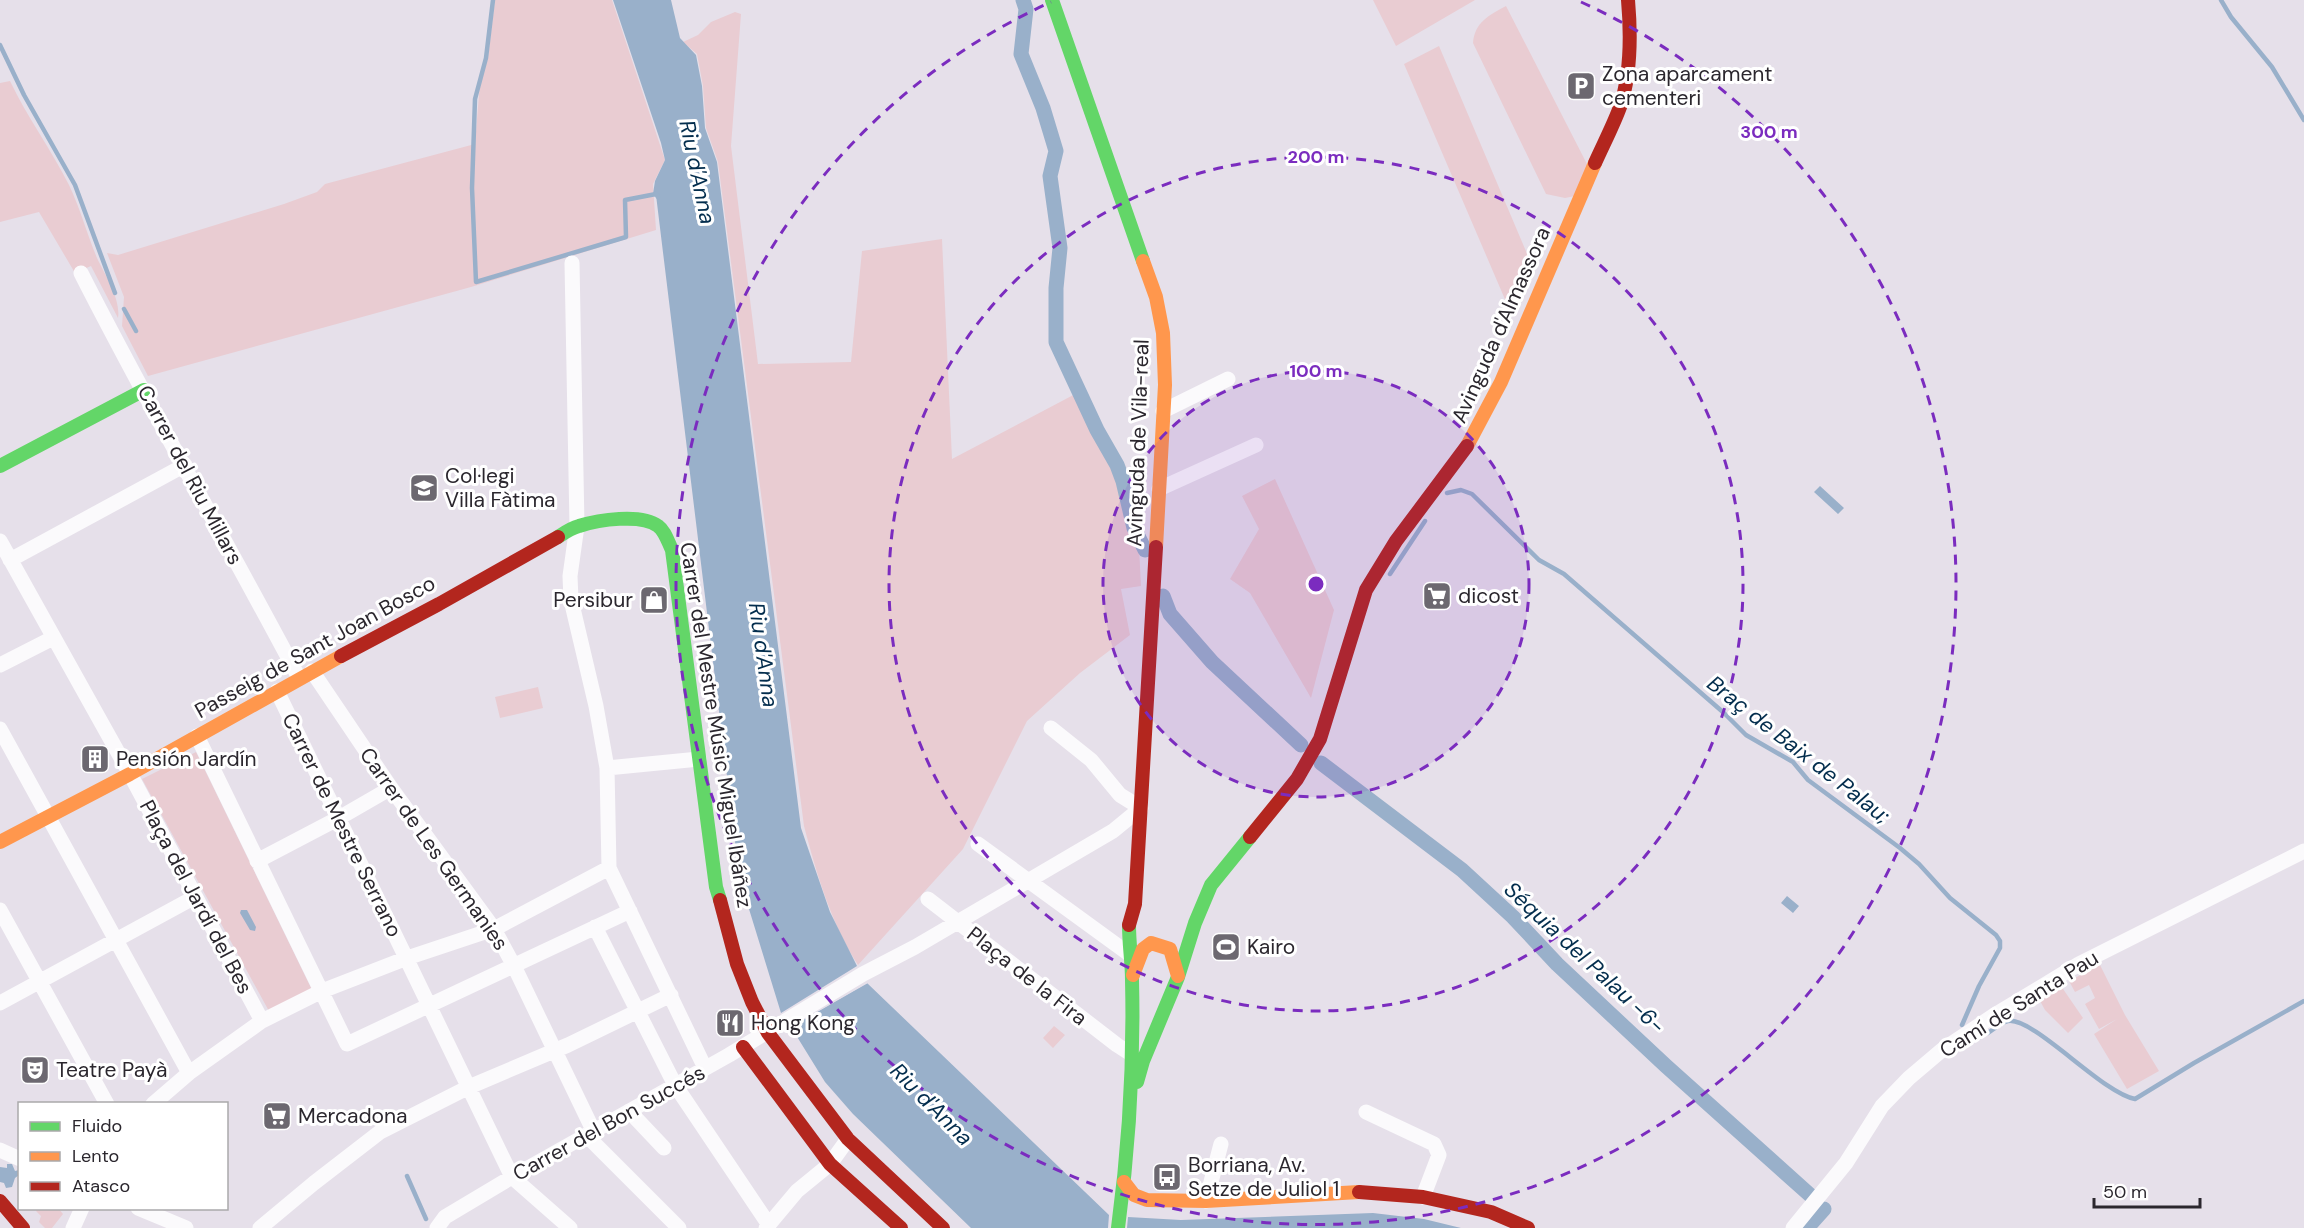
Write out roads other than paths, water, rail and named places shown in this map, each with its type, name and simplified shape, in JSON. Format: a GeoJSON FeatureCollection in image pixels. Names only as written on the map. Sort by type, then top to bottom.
{"type":"FeatureCollection","features":[{"type":"Feature","properties":{"kind":"street","name":"Avinguda de Vila-real"},"geometry":{"type":"LineString","coordinates":[[1052,0],[1155,297],[1163,333],[1163,411],[1141,808],[1135,904],[1129,921],[1129,954],[1137,1057]]}},
{"type":"Feature","properties":{"kind":"street","name":"Avinguda d'Almassora"},"geometry":{"type":"LineString","coordinates":[[1137,1057],[1178,977],[1195,923],[1211,885],[1297,779],[1320,739],[1366,590],[1396,541],[1471,441],[1501,382],[1620,106],[1627,78],[1629,0]]}},
{"type":"Feature","properties":{"kind":"street"},"geometry":{"type":"LineString","coordinates":[[572,263],[577,526],[570,576],[571,600],[594,696],[607,768],[609,868],[705,1068]]}},
{"type":"Feature","properties":{"kind":"street","name":"Carrer del Riu Millars"},"geometry":{"type":"LineString","coordinates":[[81,273],[185,465],[305,675]]}},
{"type":"Feature","properties":{"kind":"street"},"geometry":{"type":"LineString","coordinates":[[1163,411],[1228,379]]}},
{"type":"Feature","properties":{"kind":"street"},"geometry":{"type":"LineString","coordinates":[[0,466],[144,390]]}},
{"type":"Feature","properties":{"kind":"street"},"geometry":{"type":"LineString","coordinates":[[1159,489],[1256,445]]}},
{"type":"Feature","properties":{"kind":"street"},"geometry":{"type":"LineString","coordinates":[[10,560],[185,465]]}},
{"type":"Feature","properties":{"kind":"street","name":"Passeig de Sant Joan Bosco"},"geometry":{"type":"LineString","coordinates":[[0,842],[130,774],[577,526],[634,518],[646,520],[658,526]]}},
{"type":"Feature","properties":{"kind":"street","name":"Carrer del Mestre Músic Miguel Ibáñez"},"geometry":{"type":"LineString","coordinates":[[658,526],[665,534],[672,550],[716,887],[737,964],[752,1002],[768,1033],[848,1139],[943,1228]]}},
{"type":"Feature","properties":{"kind":"street","name":"Plaça del Jardí del Bes"},"geometry":{"type":"LineString","coordinates":[[0,541],[130,774],[262,1021]]}},
{"type":"Feature","properties":{"kind":"street"},"geometry":{"type":"LineString","coordinates":[[0,665],[53,638]]}},
{"type":"Feature","properties":{"kind":"street","name":"Carrer de Les Germanies"},"geometry":{"type":"LineString","coordinates":[[305,675],[392,788],[494,929],[554,1050],[589,1132],[679,1228]]}},
{"type":"Feature","properties":{"kind":"street","name":"Carrer de Mestre Serrano"},"geometry":{"type":"LineString","coordinates":[[277,691],[512,1178]]}},
{"type":"Feature","properties":{"kind":"street"},"geometry":{"type":"LineString","coordinates":[[928,899],[956,922],[1119,827],[1141,808],[1120,795],[1091,760],[1051,728]]}},
{"type":"Feature","properties":{"kind":"street"},"geometry":{"type":"LineString","coordinates":[[0,729],[189,1073]]}},
{"type":"Feature","properties":{"kind":"street"},"geometry":{"type":"LineString","coordinates":[[197,736],[347,1044],[630,911]]}},
{"type":"Feature","properties":{"kind":"street"},"geometry":{"type":"LineString","coordinates":[[607,768],[699,759]]}},
{"type":"Feature","properties":{"kind":"street"},"geometry":{"type":"LineString","coordinates":[[256,861],[392,788]]}},
{"type":"Feature","properties":{"kind":"street"},"geometry":{"type":"LineString","coordinates":[[1119,827],[1139,840]]}},
{"type":"Feature","properties":{"kind":"street"},"geometry":{"type":"LineString","coordinates":[[978,844],[1129,954]]}},
{"type":"Feature","properties":{"kind":"street","name":"Camí de Santa Pau"},"geometry":{"type":"LineString","coordinates":[[1793,1228],[1846,1163],[1882,1106],[1909,1078],[1942,1050],[2079,964],[2304,851]]}},
{"type":"Feature","properties":{"kind":"street"},"geometry":{"type":"LineString","coordinates":[[155,1102],[189,1073],[262,1021],[322,991],[407,958],[494,929],[609,868]]}},
{"type":"Feature","properties":{"kind":"street"},"geometry":{"type":"LineString","coordinates":[[0,1003],[195,897]]}},
{"type":"Feature","properties":{"kind":"street","name":"Avinguda de Vila-real"},"geometry":{"type":"LineString","coordinates":[[1135,904],[1142,928],[1157,944]]}},
{"type":"Feature","properties":{"kind":"street"},"geometry":{"type":"LineString","coordinates":[[0,910],[106,1102]]}},
{"type":"Feature","properties":{"kind":"street","name":"Plaça de la Fira"},"geometry":{"type":"LineString","coordinates":[[784,1022],[956,922],[1117,1046],[1137,1057]]}},
{"type":"Feature","properties":{"kind":"street"},"geometry":{"type":"LineString","coordinates":[[1157,944],[1183,935],[1195,923]]}},
{"type":"Feature","properties":{"kind":"street"},"geometry":{"type":"LineString","coordinates":[[595,927],[675,1085],[767,1227],[797,1191],[830,1164],[848,1139]]}},
{"type":"Feature","properties":{"kind":"street","name":"Avinguda de Vila-real"},"geometry":{"type":"LineString","coordinates":[[1132,981],[1143,949],[1151,943],[1166,946],[1172,952],[1178,977]]}},
{"type":"Feature","properties":{"kind":"street"},"geometry":{"type":"LineString","coordinates":[[1132,981],[1139,996],[1150,1002],[1168,997]]}},
{"type":"Feature","properties":{"kind":"street"},"geometry":{"type":"LineString","coordinates":[[260,1228],[380,1132],[469,1087],[671,995]]}},
{"type":"Feature","properties":{"kind":"street","name":"Carrer del Bon Succés"},"geometry":{"type":"LineString","coordinates":[[437,1228],[445,1217],[589,1132],[784,1022]]}},
{"type":"Feature","properties":{"kind":"street"},"geometry":{"type":"LineString","coordinates":[[743,1047],[830,1164],[901,1228]]}},
{"type":"Feature","properties":{"kind":"street"},"geometry":{"type":"LineString","coordinates":[[1119,1222],[1124,1182],[1127,1120],[1137,1057]]}},
{"type":"Feature","properties":{"kind":"street"},"geometry":{"type":"LineString","coordinates":[[629,1111],[664,1148]]}},
{"type":"Feature","properties":{"kind":"street"},"geometry":{"type":"LineString","coordinates":[[1366,1112],[1434,1144],[1439,1155],[1423,1197]]}},
{"type":"Feature","properties":{"kind":"street"},"geometry":{"type":"LineString","coordinates":[[1206,1201],[1221,1144]]}},
{"type":"Feature","properties":{"kind":"street"},"geometry":{"type":"LineString","coordinates":[[0,1150],[18,1158]]}},
{"type":"Feature","properties":{"kind":"street"},"geometry":{"type":"LineString","coordinates":[[512,1178],[570,1228]]}},
{"type":"Feature","properties":{"kind":"street"},"geometry":{"type":"LineString","coordinates":[[1124,1182],[1134,1195],[1147,1200],[1206,1201],[1353,1192],[1423,1197],[1491,1212],[1528,1228]]}},
{"type":"Feature","properties":{"kind":"street"},"geometry":{"type":"LineString","coordinates":[[0,1201],[23,1228]]}},
{"type":"Feature","properties":{"kind":"street"},"geometry":{"type":"LineString","coordinates":[[73,1228],[82,1210]]}},
{"type":"Feature","properties":{"kind":"street"},"geometry":{"type":"LineString","coordinates":[[141,1210],[186,1228]]}},
{"type":"Feature","properties":{"kind":"water","name":"Riu d'Anna"},"geometry":{"type":"Polygon","coordinates":[[[613,0],[671,0],[680,38],[696,55],[702,86],[705,128],[717,162],[801,828],[830,912],[857,966],[781,1013],[745,896],[735,842],[656,195],[653,194],[655,181],[665,160],[613,0]]]}},
{"type":"Feature","properties":{"kind":"water"},"geometry":{"type":"Polygon","coordinates":[[[1820,486],[1844,508],[1838,514],[1814,492],[1820,486]]]}},
{"type":"Feature","properties":{"kind":"water"},"geometry":{"type":"Polygon","coordinates":[[[1787,896],[1799,906],[1793,913],[1781,903],[1787,896]]]}},
{"type":"Feature","properties":{"kind":"water"},"geometry":{"type":"Polygon","coordinates":[[[241,910],[247,910],[256,927],[255,931],[250,930],[240,913],[241,910]]]}},
{"type":"Feature","properties":{"kind":"water","name":"Riu d'Anna"},"geometry":{"type":"Polygon","coordinates":[[[867,983],[1109,1215],[1108,1228],[971,1228],[853,1114],[825,1082],[791,1027],[867,983]]]}},
{"type":"Feature","properties":{"kind":"water"},"geometry":{"type":"Polygon","coordinates":[[[7,1164],[12,1164],[15,1171],[18,1170],[18,1176],[12,1187],[6,1188],[4,1183],[0,1182],[0,1167],[7,1168],[7,1164]]]}},
{"type":"Feature","properties":{"kind":"water"},"geometry":{"type":"Polygon","coordinates":[[[1373,1213],[1424,1219],[1461,1228],[1127,1228],[1128,1217],[1181,1220],[1373,1213]]]}},
{"type":"Feature","properties":{"kind":"waterway"},"geometry":{"type":"LineString","coordinates":[[493,0],[486,58],[475,99],[472,188],[476,282],[626,237],[625,200],[656,194],[658,197]]}},
{"type":"Feature","properties":{"kind":"waterway","name":"Séquia del Palau -6-"},"geometry":{"type":"LineString","coordinates":[[1023,0],[1026,9],[1021,54],[1043,108],[1056,151],[1050,176],[1060,248],[1056,288],[1056,342],[1097,430],[1117,465],[1134,528],[1145,550]]}},
{"type":"Feature","properties":{"kind":"waterway"},"geometry":{"type":"LineString","coordinates":[[2221,0],[2231,17],[2272,67],[2304,120]]}},
{"type":"Feature","properties":{"kind":"waterway"},"geometry":{"type":"LineString","coordinates":[[0,45],[24,95],[75,185],[115,293]]}},
{"type":"Feature","properties":{"kind":"waterway"},"geometry":{"type":"LineString","coordinates":[[124,309],[136,331]]}},
{"type":"Feature","properties":{"kind":"waterway","name":"Braç de Baix de Palau;"},"geometry":{"type":"LineString","coordinates":[[1447,493],[1461,490],[1472,494],[1539,560],[1564,574],[1724,713],[1746,735],[1793,762],[1808,780],[1919,864],[1950,898],[1996,935],[2000,941],[2000,948],[1979,986],[1962,1025]]}},
{"type":"Feature","properties":{"kind":"waterway"},"geometry":{"type":"LineString","coordinates":[[1390,574],[1425,521]]}},
{"type":"Feature","properties":{"kind":"waterway","name":"Séquia del Palau -6-"},"geometry":{"type":"LineString","coordinates":[[1163,596],[1170,614],[1212,662],[1301,745]]}},
{"type":"Feature","properties":{"kind":"waterway","name":"Séquia del Palau -6-"},"geometry":{"type":"LineString","coordinates":[[1321,763],[1462,870],[1513,917],[1557,964],[1666,1066],[1810,1195]]}},
{"type":"Feature","properties":{"kind":"waterway","name":"Braç de Baix de Palau;"},"geometry":{"type":"LineString","coordinates":[[1988,1033],[2008,1021],[2020,1023],[2051,1042],[2105,1084],[2135,1099],[2304,1001]]}},
{"type":"Feature","properties":{"kind":"waterway"},"geometry":{"type":"LineString","coordinates":[[407,1176],[426,1219]]}},
{"type":"Feature","properties":{"kind":"waterway","name":"Séquia del Palau -6-"},"geometry":{"type":"LineString","coordinates":[[1807,1228],[1824,1209]]}},
{"type":"Feature","properties":{"kind":"place","name":"Zona aparcament cementeri"},"geometry":{"type":"Point","coordinates":[1581,86]}},
{"type":"Feature","properties":{"kind":"place","name":"Col·legi Villa Fàtima"},"geometry":{"type":"Point","coordinates":[424,488]}},
{"type":"Feature","properties":{"kind":"place","name":"dicost"},"geometry":{"type":"Point","coordinates":[1437,596]}},
{"type":"Feature","properties":{"kind":"place","name":"Persibur"},"geometry":{"type":"Point","coordinates":[654,600]}},
{"type":"Feature","properties":{"kind":"place","name":"Pensión Jardín"},"geometry":{"type":"Point","coordinates":[95,759]}},
{"type":"Feature","properties":{"kind":"place","name":"Kairo"},"geometry":{"type":"Point","coordinates":[1226,947]}},
{"type":"Feature","properties":{"kind":"place","name":"Hong Kong"},"geometry":{"type":"Point","coordinates":[730,1023]}},
{"type":"Feature","properties":{"kind":"place","name":"Teatre Payà"},"geometry":{"type":"Point","coordinates":[35,1070]}},
{"type":"Feature","properties":{"kind":"place","name":"Mercadona"},"geometry":{"type":"Point","coordinates":[277,1116]}},
{"type":"Feature","properties":{"kind":"place","name":"Borriana, Av. Setze de Juliol 1"},"geometry":{"type":"Point","coordinates":[1167,1177]}}]}
